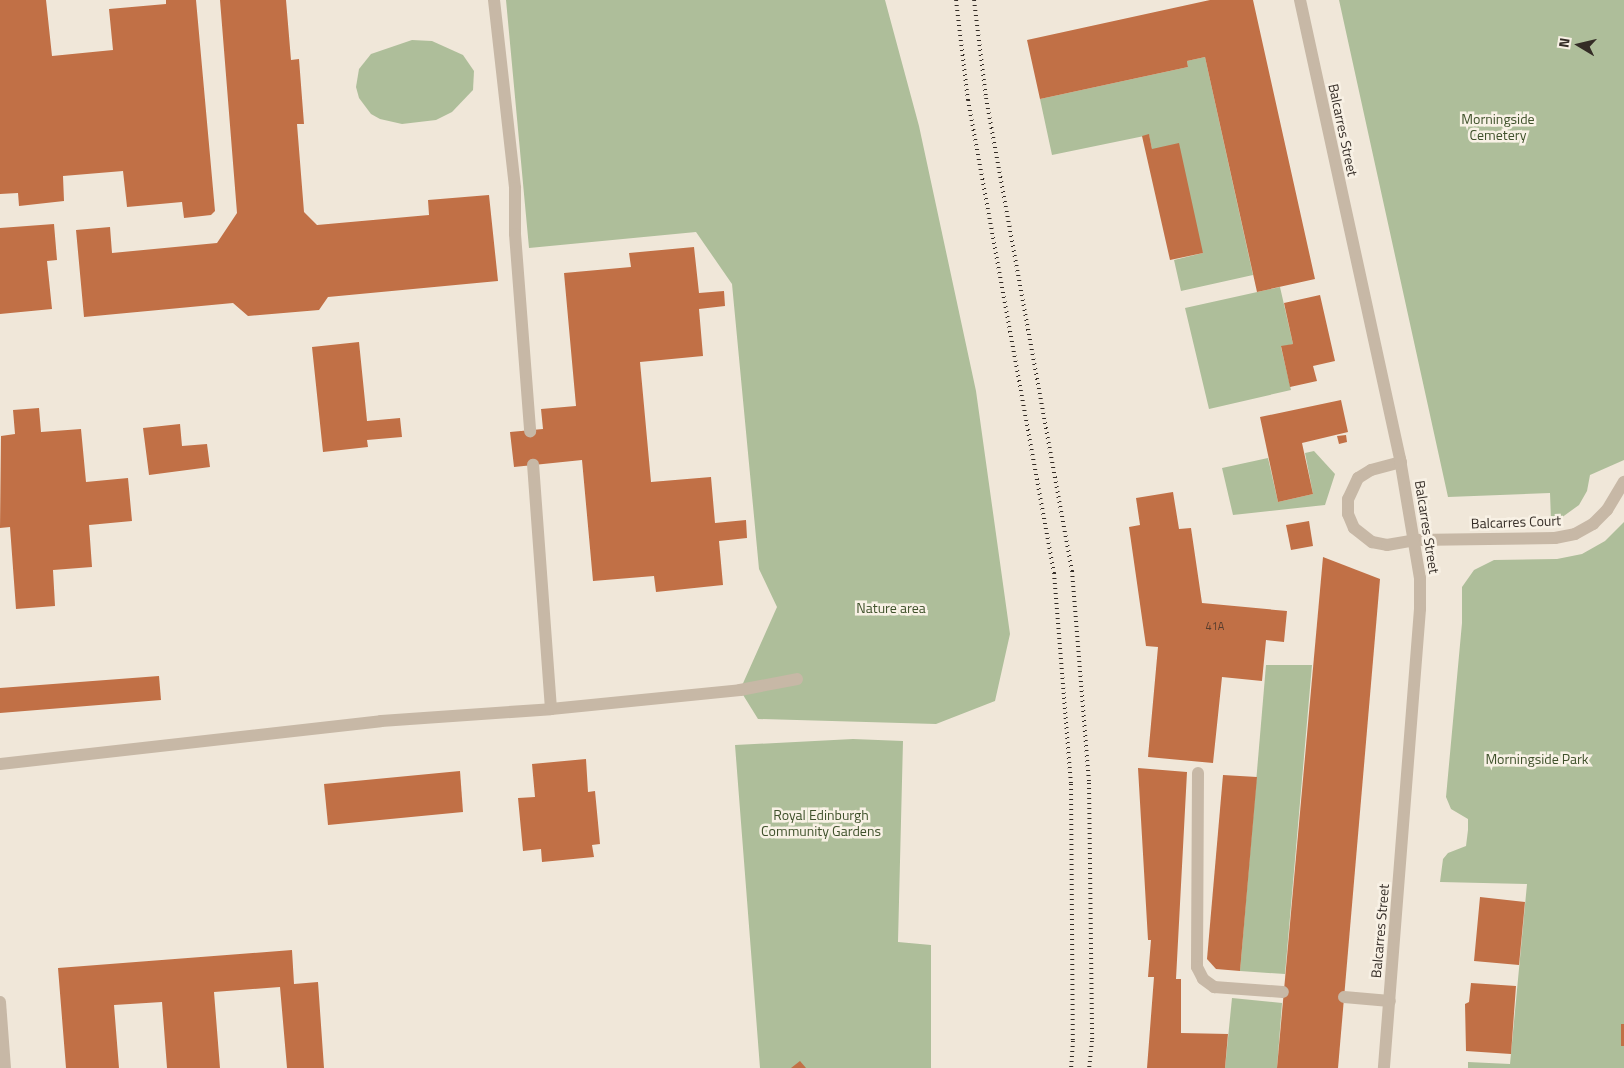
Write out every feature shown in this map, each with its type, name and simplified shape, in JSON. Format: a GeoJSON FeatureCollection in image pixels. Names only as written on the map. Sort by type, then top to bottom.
{"type":"FeatureCollection","features":[{"type":"Feature","properties":{"kind":"street"},"geometry":{"type":"LineString","coordinates":[[494,0],[515,188],[515,234],[530,430]]}},
{"type":"Feature","properties":{"kind":"street","name":"Balcarres Street"},"geometry":{"type":"LineString","coordinates":[[1300,0],[1401,462],[1414,540],[1420,609],[1384,1068]]}},
{"type":"Feature","properties":{"kind":"street","name":"Balcarres Court"},"geometry":{"type":"LineString","coordinates":[[1401,462],[1371,470],[1358,478],[1348,499],[1348,514],[1354,528],[1372,542],[1387,545],[1414,540],[1555,538],[1575,534],[1593,524],[1607,510],[1624,482]]}},
{"type":"Feature","properties":{"kind":"street"},"geometry":{"type":"LineString","coordinates":[[533,465],[551,709]]}},
{"type":"Feature","properties":{"kind":"street"},"geometry":{"type":"LineString","coordinates":[[0,764],[382,721],[551,709],[740,690],[797,679]]}},
{"type":"Feature","properties":{"kind":"street"},"geometry":{"type":"LineString","coordinates":[[1198,773],[1197,967],[1203,979],[1214,987],[1283,992]]}},
{"type":"Feature","properties":{"kind":"street"},"geometry":{"type":"LineString","coordinates":[[1344,998],[1390,1001]]}},
{"type":"Feature","properties":{"kind":"street"},"geometry":{"type":"LineString","coordinates":[[0,1002],[5,1068]]}},
{"type":"Feature","properties":{"kind":"green space","name":"Nature area"},"geometry":{"type":"Polygon","coordinates":[[[506,0],[885,0],[919,126],[976,391],[1010,634],[995,701],[936,724],[758,719],[740,690],[777,607],[759,569],[732,284],[696,232],[529,248],[506,0]]]}},
{"type":"Feature","properties":{"kind":"green space","name":"Morningside Cemetery"},"geometry":{"type":"Polygon","coordinates":[[[1339,0],[1624,0],[1624,460],[1590,475],[1587,491],[1579,505],[1561,518],[1551,520],[1550,493],[1448,497],[1339,0]]]}},
{"type":"Feature","properties":{"kind":"green space"},"geometry":{"type":"Polygon","coordinates":[[[412,40],[432,41],[463,55],[474,71],[473,90],[452,112],[436,120],[402,124],[380,119],[371,114],[359,98],[356,87],[359,69],[371,54],[412,40]]]}},
{"type":"Feature","properties":{"kind":"green space"},"geometry":{"type":"Polygon","coordinates":[[[1205,57],[1253,275],[1181,291],[1174,260],[1203,253],[1152,149],[1149,135],[1052,155],[1040,99],[1188,67],[1187,61],[1205,57]]]}},
{"type":"Feature","properties":{"kind":"green space"},"geometry":{"type":"Polygon","coordinates":[[[1280,287],[1293,344],[1281,347],[1291,390],[1209,409],[1185,308],[1280,287]]]}},
{"type":"Feature","properties":{"kind":"green space"},"geometry":{"type":"Polygon","coordinates":[[[1314,451],[1335,474],[1325,505],[1233,515],[1222,468],[1268,458],[1278,502],[1313,494],[1305,453],[1314,451]]]}},
{"type":"Feature","properties":{"kind":"green space","name":"Morningside Park"},"geometry":{"type":"Polygon","coordinates":[[[1624,522],[1624,1024],[1621,1025],[1621,1045],[1624,1046],[1624,1068],[1468,1068],[1468,1062],[1510,1064],[1527,884],[1440,882],[1443,859],[1448,853],[1466,846],[1468,830],[1468,819],[1451,809],[1446,797],[1462,623],[1462,587],[1474,570],[1494,560],[1557,559],[1582,554],[1605,541],[1624,522]]]}},
{"type":"Feature","properties":{"kind":"green space"},"geometry":{"type":"Polygon","coordinates":[[[1266,665],[1312,665],[1285,974],[1240,971],[1266,665]]]}},
{"type":"Feature","properties":{"kind":"green space","name":"Royal Edinburgh Community Gardens"},"geometry":{"type":"Polygon","coordinates":[[[853,739],[903,741],[898,942],[931,945],[931,1068],[760,1068],[735,745],[853,739]]]}},
{"type":"Feature","properties":{"kind":"green space"},"geometry":{"type":"Polygon","coordinates":[[[1232,998],[1282,1003],[1277,1068],[1225,1068],[1232,998]]]}},
{"type":"Feature","properties":{"kind":"building"},"geometry":{"type":"Polygon","coordinates":[[[0,0],[46,0],[52,56],[113,50],[109,9],[166,4],[166,0],[196,0],[215,211],[211,215],[184,218],[182,202],[127,207],[123,171],[63,176],[64,201],[19,206],[18,193],[0,194],[0,0]]]}},
{"type":"Feature","properties":{"kind":"building"},"geometry":{"type":"Polygon","coordinates":[[[220,0],[286,0],[291,60],[299,59],[304,124],[297,124],[304,212],[317,225],[429,215],[428,200],[489,195],[498,281],[328,297],[319,310],[248,316],[233,303],[84,317],[76,230],[110,227],[112,253],[217,243],[237,213],[220,0]]]}},
{"type":"Feature","properties":{"kind":"building"},"geometry":{"type":"Polygon","coordinates":[[[1210,0],[1253,0],[1315,279],[1257,292],[1205,57],[1187,61],[1188,67],[1040,99],[1027,40],[1210,0]]]}},
{"type":"Feature","properties":{"kind":"building"},"geometry":{"type":"Polygon","coordinates":[[[1149,134],[1152,149],[1179,143],[1203,253],[1170,260],[1142,136],[1149,134]]]}},
{"type":"Feature","properties":{"kind":"building"},"geometry":{"type":"Polygon","coordinates":[[[54,224],[57,260],[47,261],[52,309],[0,314],[0,228],[54,224]]]}},
{"type":"Feature","properties":{"kind":"building"},"geometry":{"type":"Polygon","coordinates":[[[694,247],[699,293],[724,291],[725,306],[699,309],[703,356],[640,362],[651,482],[711,477],[715,523],[746,520],[747,538],[719,541],[723,585],[656,592],[654,576],[593,581],[582,460],[514,467],[510,432],[543,429],[541,409],[576,406],[564,273],[631,267],[629,253],[694,247]]]}},
{"type":"Feature","properties":{"kind":"building"},"geometry":{"type":"Polygon","coordinates":[[[1320,295],[1335,361],[1313,366],[1317,381],[1290,387],[1281,346],[1293,344],[1284,303],[1320,295]]]}},
{"type":"Feature","properties":{"kind":"building"},"geometry":{"type":"Polygon","coordinates":[[[359,342],[367,421],[400,418],[402,437],[367,440],[368,447],[323,452],[312,347],[359,342]]]}},
{"type":"Feature","properties":{"kind":"building"},"geometry":{"type":"Polygon","coordinates":[[[1341,400],[1348,432],[1302,443],[1313,494],[1278,502],[1260,417],[1341,400]]]}},
{"type":"Feature","properties":{"kind":"building"},"geometry":{"type":"Polygon","coordinates":[[[39,408],[41,432],[81,429],[86,482],[128,478],[132,521],[89,525],[92,567],[53,570],[55,606],[16,609],[10,527],[0,528],[1,436],[15,434],[13,410],[39,408]]]}},
{"type":"Feature","properties":{"kind":"building"},"geometry":{"type":"Polygon","coordinates":[[[180,424],[182,446],[207,444],[210,467],[149,475],[143,428],[180,424]]]}},
{"type":"Feature","properties":{"kind":"building"},"geometry":{"type":"Polygon","coordinates":[[[1346,435],[1347,442],[1339,444],[1337,436],[1346,435]]]}},
{"type":"Feature","properties":{"kind":"building"},"geometry":{"type":"Polygon","coordinates":[[[1173,492],[1179,529],[1191,528],[1202,603],[1287,611],[1284,642],[1266,640],[1262,681],[1222,677],[1213,763],[1148,757],[1158,647],[1146,646],[1129,527],[1140,525],[1136,498],[1173,492]]]}},
{"type":"Feature","properties":{"kind":"building"},"geometry":{"type":"Polygon","coordinates":[[[1309,521],[1313,546],[1291,550],[1286,525],[1309,521]]]}},
{"type":"Feature","properties":{"kind":"building"},"geometry":{"type":"Polygon","coordinates":[[[1323,557],[1380,579],[1338,1068],[1277,1068],[1323,557]]]}},
{"type":"Feature","properties":{"kind":"building"},"geometry":{"type":"Polygon","coordinates":[[[159,676],[161,700],[0,713],[0,688],[159,676]]]}},
{"type":"Feature","properties":{"kind":"building"},"geometry":{"type":"Polygon","coordinates":[[[586,759],[588,792],[595,791],[600,844],[592,845],[594,857],[542,862],[541,849],[523,851],[518,798],[535,797],[532,764],[586,759]]]}},
{"type":"Feature","properties":{"kind":"building"},"geometry":{"type":"Polygon","coordinates":[[[1138,768],[1187,772],[1176,979],[1181,979],[1181,1033],[1228,1034],[1225,1068],[1147,1068],[1154,977],[1148,977],[1151,940],[1148,940],[1138,768]]]}},
{"type":"Feature","properties":{"kind":"building"},"geometry":{"type":"Polygon","coordinates":[[[460,771],[463,812],[328,825],[324,784],[460,771]]]}},
{"type":"Feature","properties":{"kind":"building"},"geometry":{"type":"Polygon","coordinates":[[[1223,775],[1257,777],[1240,971],[1216,969],[1207,959],[1223,775]]]}},
{"type":"Feature","properties":{"kind":"building"},"geometry":{"type":"Polygon","coordinates":[[[1480,897],[1525,902],[1519,965],[1474,961],[1480,897]]]}},
{"type":"Feature","properties":{"kind":"building"},"geometry":{"type":"Polygon","coordinates":[[[292,950],[294,984],[318,982],[324,1068],[287,1068],[280,987],[214,992],[220,1068],[167,1068],[162,1002],[114,1005],[119,1068],[66,1068],[58,968],[292,950]]]}},
{"type":"Feature","properties":{"kind":"building"},"geometry":{"type":"Polygon","coordinates":[[[1471,983],[1516,986],[1511,1054],[1466,1051],[1465,1004],[1469,1002],[1471,983]]]}},
{"type":"Feature","properties":{"kind":"building"},"geometry":{"type":"Polygon","coordinates":[[[1621,1024],[1624,1024],[1624,1046],[1621,1046],[1621,1024]]]}},
{"type":"Feature","properties":{"kind":"building"},"geometry":{"type":"Polygon","coordinates":[[[800,1061],[806,1068],[791,1068],[800,1061]]]}},
{"type":"Feature","properties":{"kind":"railway"},"geometry":{"type":"LineString","coordinates":[[956,0],[968,100],[1054,573],[1071,784],[1073,1041],[1071,1068]]}},
{"type":"Feature","properties":{"kind":"railway"},"geometry":{"type":"LineString","coordinates":[[974,0],[986,98],[1072,571],[1089,783],[1092,1041],[1089,1068]]}}]}
